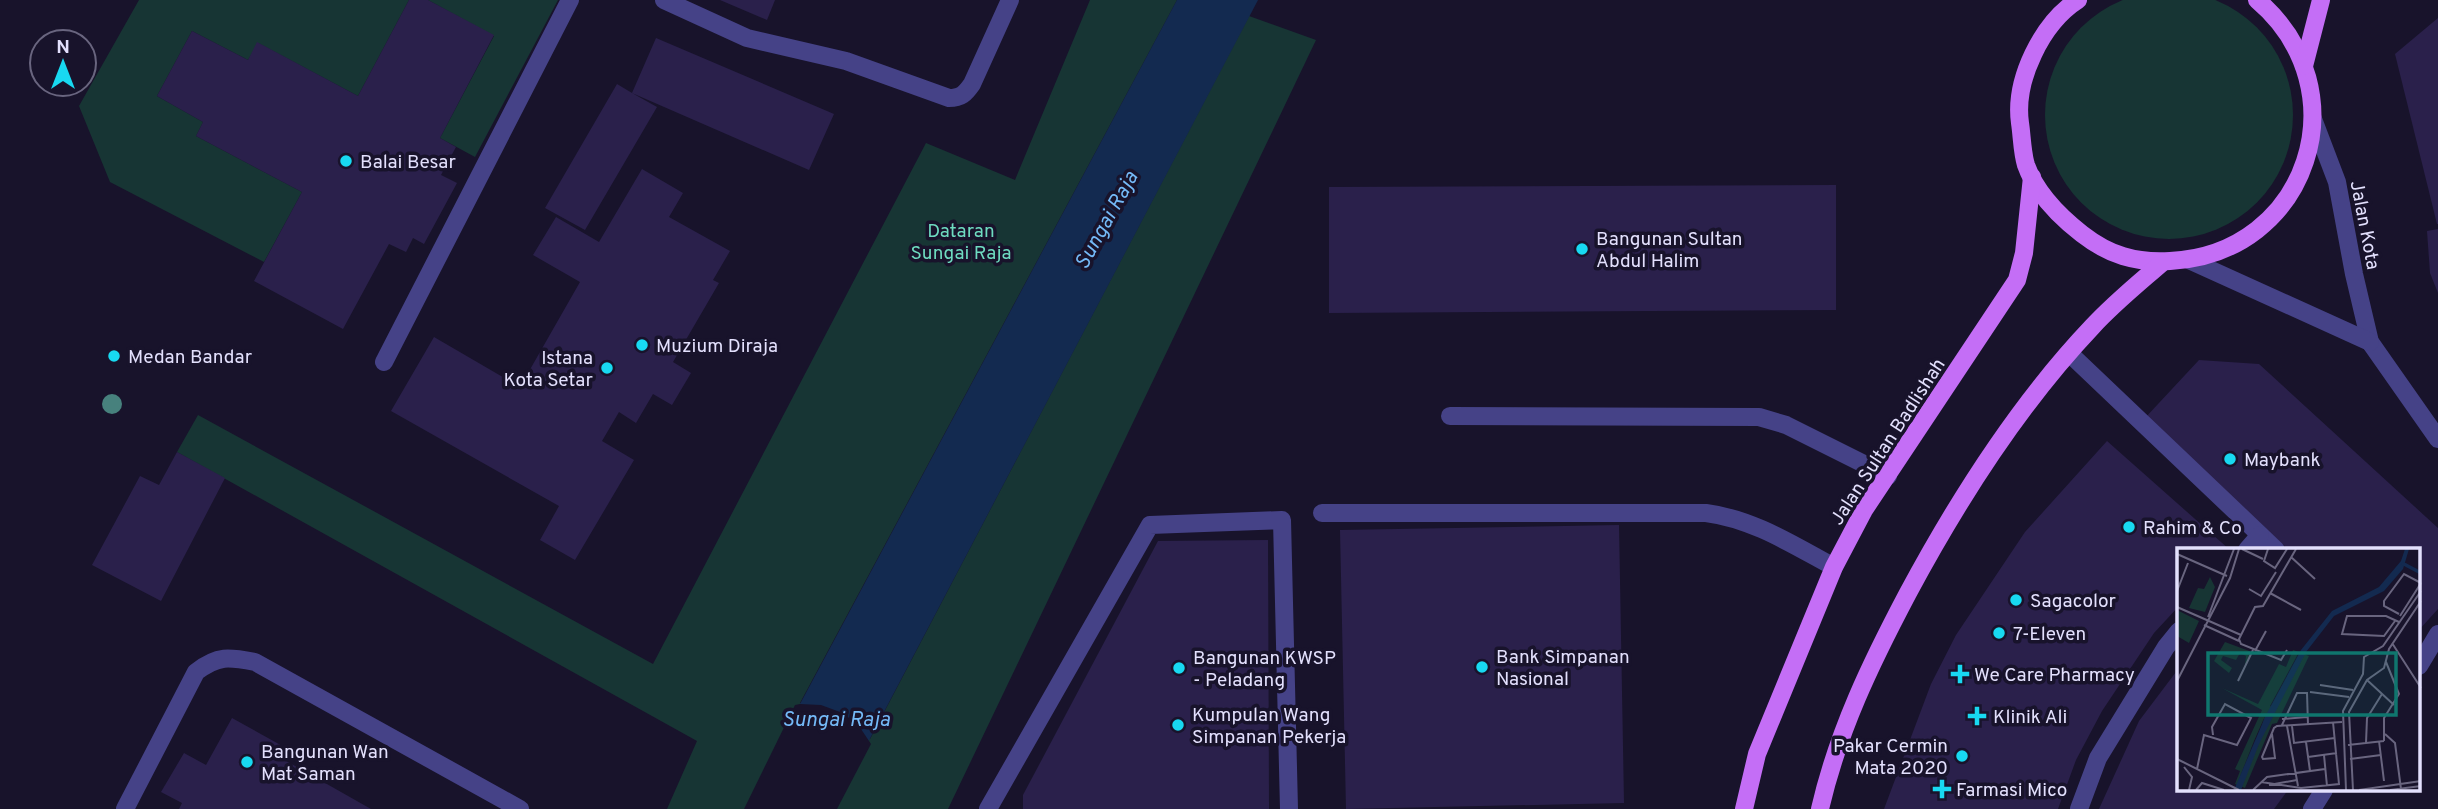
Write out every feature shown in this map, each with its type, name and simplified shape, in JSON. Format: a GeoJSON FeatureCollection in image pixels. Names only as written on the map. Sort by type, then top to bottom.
{"type":"FeatureCollection","features":[{"type":"Feature","properties":{"kind":"main road"},"geometry":{"type":"LineString","coordinates":[[2078,0],[2063,10],[2031,54],[2018,108],[2026,163],[2032,177],[2058,215],[2094,243],[2124,258],[2163,261],[2189,260],[2213,254],[2237,243],[2277,212],[2304,169],[2314,119],[2304,66],[2292,38],[2273,14],[2257,0]]}},
{"type":"Feature","properties":{"kind":"main road"},"geometry":{"type":"LineString","coordinates":[[2304,66],[2321,0]]}},
{"type":"Feature","properties":{"kind":"main road","name":"Jalan Sultan Badlishah"},"geometry":{"type":"LineString","coordinates":[[1744,809],[1757,754],[1834,567],[1864,510],[2017,280],[2024,253],[2032,177]]}},
{"type":"Feature","properties":{"kind":"main road"},"geometry":{"type":"LineString","coordinates":[[1820,809],[1829,768],[1869,667],[1930,553],[1991,452],[2094,324],[2163,261]]}},
{"type":"Feature","properties":{"kind":"street"},"geometry":{"type":"LineString","coordinates":[[384,362],[570,0]]}},
{"type":"Feature","properties":{"kind":"street"},"geometry":{"type":"LineString","coordinates":[[664,0],[747,38],[846,61],[949,99],[959,98],[972,85],[1010,0]]}},
{"type":"Feature","properties":{"kind":"street","name":"Jalan Kota"},"geometry":{"type":"LineString","coordinates":[[2314,119],[2337,182],[2370,342],[2438,439]]}},
{"type":"Feature","properties":{"kind":"street"},"geometry":{"type":"LineString","coordinates":[[2189,260],[2370,342]]}},
{"type":"Feature","properties":{"kind":"street"},"geometry":{"type":"LineString","coordinates":[[2069,352],[2274,548]]}},
{"type":"Feature","properties":{"kind":"street"},"geometry":{"type":"LineString","coordinates":[[1450,416],[1759,417],[1786,425],[1888,476]]}},
{"type":"Feature","properties":{"kind":"street"},"geometry":{"type":"LineString","coordinates":[[1322,513],[1706,513],[1725,516],[1763,529],[1834,567]]}},
{"type":"Feature","properties":{"kind":"street"},"geometry":{"type":"LineString","coordinates":[[988,809],[1150,525],[1282,520],[1289,809]]}},
{"type":"Feature","properties":{"kind":"street"},"geometry":{"type":"LineString","coordinates":[[2249,548],[2260,535]]}},
{"type":"Feature","properties":{"kind":"street"},"geometry":{"type":"LineString","coordinates":[[2078,809],[2098,758],[2177,633]]}},
{"type":"Feature","properties":{"kind":"street"},"geometry":{"type":"LineString","coordinates":[[2420,664],[2438,634]]}},
{"type":"Feature","properties":{"kind":"street"},"geometry":{"type":"LineString","coordinates":[[125,809],[196,672],[212,659],[234,658],[255,662],[520,809]]}},
{"type":"Feature","properties":{"kind":"street"},"geometry":{"type":"LineString","coordinates":[[2312,809],[2323,792]]}},
{"type":"Feature","properties":{"kind":"green space"},"geometry":{"type":"Polygon","coordinates":[[[2128,-1],[2210,-1],[2238,12],[2272,46],[2287,79],[2292,103],[2292,127],[2287,151],[2278,173],[2265,193],[2247,211],[2227,224],[2205,233],[2169,239],[2133,233],[2111,224],[2091,211],[2073,193],[2060,173],[2051,151],[2045,115],[2051,79],[2066,46],[2100,12],[2128,-1]]]}},
{"type":"Feature","properties":{"kind":"green space"},"geometry":{"type":"Polygon","coordinates":[[[139,0],[409,0],[358,96],[258,43],[248,60],[192,31],[157,96],[203,122],[196,136],[302,192],[264,262],[110,182],[79,106],[84,98],[98,98],[98,72],[139,0]]]}},
{"type":"Feature","properties":{"kind":"green space"},"geometry":{"type":"Polygon","coordinates":[[[428,0],[558,0],[475,157],[440,138],[494,36],[428,0]]]}},
{"type":"Feature","properties":{"kind":"green space","name":"Dataran Sungai Raja"},"geometry":{"type":"Polygon","coordinates":[[[1090,0],[1177,0],[800,703],[870,739],[1249,16],[1316,40],[948,809],[667,809],[697,741],[177,452],[198,415],[653,664],[926,143],[1015,180],[1090,0]]]}},
{"type":"Feature","properties":{"kind":"water","name":"Sungai Raja"},"geometry":{"type":"Polygon","coordinates":[[[1177,0],[1258,0],[833,809],[746,809],[800,704],[1177,0]]]}},
{"type":"Feature","properties":{"kind":"pier"},"geometry":{"type":"Polygon","coordinates":[[[795,705],[821,705],[840,712],[857,723],[871,744],[837,809],[744,809],[795,705]]]}},
{"type":"Feature","properties":{"kind":"building","name":"Balai Besar"},"geometry":{"type":"Polygon","coordinates":[[[409,0],[428,0],[494,35],[440,138],[456,147],[441,175],[457,183],[424,244],[413,238],[406,252],[389,244],[343,329],[254,281],[302,192],[196,136],[203,122],[157,96],[192,31],[248,60],[257,42],[358,96],[409,0]]]}},
{"type":"Feature","properties":{"kind":"building"},"geometry":{"type":"Polygon","coordinates":[[[720,0],[775,0],[767,20],[720,0]]]}},
{"type":"Feature","properties":{"kind":"building"},"geometry":{"type":"Polygon","coordinates":[[[2438,18],[2438,224],[2437,224],[2395,54],[2438,18]]]}},
{"type":"Feature","properties":{"kind":"building"},"geometry":{"type":"Polygon","coordinates":[[[656,38],[834,114],[809,170],[632,93],[656,38]]]}},
{"type":"Feature","properties":{"kind":"building"},"geometry":{"type":"Polygon","coordinates":[[[617,84],[657,107],[585,230],[545,208],[617,84]]]}},
{"type":"Feature","properties":{"kind":"building","name":"Istana Kota Setar"},"geometry":{"type":"Polygon","coordinates":[[[642,169],[683,193],[669,217],[730,251],[713,280],[719,283],[673,362],[691,373],[672,405],[653,394],[636,423],[619,412],[602,441],[634,460],[575,560],[540,540],[559,506],[391,411],[434,337],[520,387],[580,282],[533,255],[556,217],[599,242],[642,169]]]}},
{"type":"Feature","properties":{"kind":"building","name":"Bangunan Sultan Abdul Halim"},"geometry":{"type":"Polygon","coordinates":[[[1836,185],[1836,310],[1329,313],[1329,187],[1836,185]]]}},
{"type":"Feature","properties":{"kind":"building"},"geometry":{"type":"Polygon","coordinates":[[[2438,229],[2438,293],[2430,273],[2427,231],[2438,229]]]}},
{"type":"Feature","properties":{"kind":"building"},"geometry":{"type":"Polygon","coordinates":[[[2199,360],[2259,364],[2438,528],[2438,609],[2420,629],[2420,548],[2287,548],[2145,418],[2199,360]]]}},
{"type":"Feature","properties":{"kind":"building"},"geometry":{"type":"Polygon","coordinates":[[[2107,441],[2228,548],[2177,548],[2177,608],[2154,633],[2102,711],[2076,760],[2058,809],[1884,809],[1931,684],[1956,635],[2025,532],[2107,441]]]}},
{"type":"Feature","properties":{"kind":"building"},"geometry":{"type":"Polygon","coordinates":[[[177,452],[225,478],[161,601],[92,565],[140,476],[159,485],[177,452]]]}},
{"type":"Feature","properties":{"kind":"building","name":"Bank Simpanan Nasional"},"geometry":{"type":"Polygon","coordinates":[[[1619,525],[1624,803],[1346,809],[1340,530],[1619,525]]]}},
{"type":"Feature","properties":{"kind":"building","name":"Bangunan KWSP - Peladang"},"geometry":{"type":"Polygon","coordinates":[[[1268,540],[1269,809],[1023,809],[1023,795],[1158,541],[1268,540]]]}},
{"type":"Feature","properties":{"kind":"building"},"geometry":{"type":"Polygon","coordinates":[[[2177,671],[2177,792],[2287,792],[2274,809],[2099,809],[2139,721],[2177,671]]]}},
{"type":"Feature","properties":{"kind":"building","name":"Bangunan Wan Mat Saman"},"geometry":{"type":"Polygon","coordinates":[[[232,718],[286,748],[281,758],[371,809],[179,809],[182,803],[161,792],[184,753],[206,765],[232,718]]]}},
{"type":"Feature","properties":{"kind":"place","name":"Balai Besar"},"geometry":{"type":"Point","coordinates":[346,161]}},
{"type":"Feature","properties":{"kind":"place","name":"Bangunan Sultan Abdul Halim"},"geometry":{"type":"Point","coordinates":[1582,249]}},
{"type":"Feature","properties":{"kind":"place","name":"Muzium Diraja"},"geometry":{"type":"Point","coordinates":[642,345]}},
{"type":"Feature","properties":{"kind":"place","name":"Medan Bandar"},"geometry":{"type":"Point","coordinates":[114,356]}},
{"type":"Feature","properties":{"kind":"place","name":"Istana Kota Setar"},"geometry":{"type":"Point","coordinates":[607,368]}},
{"type":"Feature","properties":{"kind":"place","name":"Maybank"},"geometry":{"type":"Point","coordinates":[2230,459]}},
{"type":"Feature","properties":{"kind":"place","name":"Rahim & Co"},"geometry":{"type":"Point","coordinates":[2129,527]}},
{"type":"Feature","properties":{"kind":"place","name":"Sagacolor"},"geometry":{"type":"Point","coordinates":[2016,600]}},
{"type":"Feature","properties":{"kind":"place","name":"7-Eleven"},"geometry":{"type":"Point","coordinates":[1999,633]}},
{"type":"Feature","properties":{"kind":"place","name":"Bank Simpanan Nasional"},"geometry":{"type":"Point","coordinates":[1482,667]}},
{"type":"Feature","properties":{"kind":"place","name":"Bangunan KWSP - Peladang"},"geometry":{"type":"Point","coordinates":[1179,668]}},
{"type":"Feature","properties":{"kind":"place","name":"We Care Pharmacy"},"geometry":{"type":"Point","coordinates":[1960,674]}},
{"type":"Feature","properties":{"kind":"place","name":"Klinik Ali"},"geometry":{"type":"Point","coordinates":[1977,716]}},
{"type":"Feature","properties":{"kind":"place","name":"Kumpulan Wang Simpanan Pekerja"},"geometry":{"type":"Point","coordinates":[1178,725]}},
{"type":"Feature","properties":{"kind":"place","name":"Pakar Cermin Mata 2020"},"geometry":{"type":"Point","coordinates":[1962,756]}},
{"type":"Feature","properties":{"kind":"place","name":"Bangunan Wan Mat Saman"},"geometry":{"type":"Point","coordinates":[247,762]}},
{"type":"Feature","properties":{"kind":"place","name":"Farmasi Mico"},"geometry":{"type":"Point","coordinates":[1942,789]}}]}
